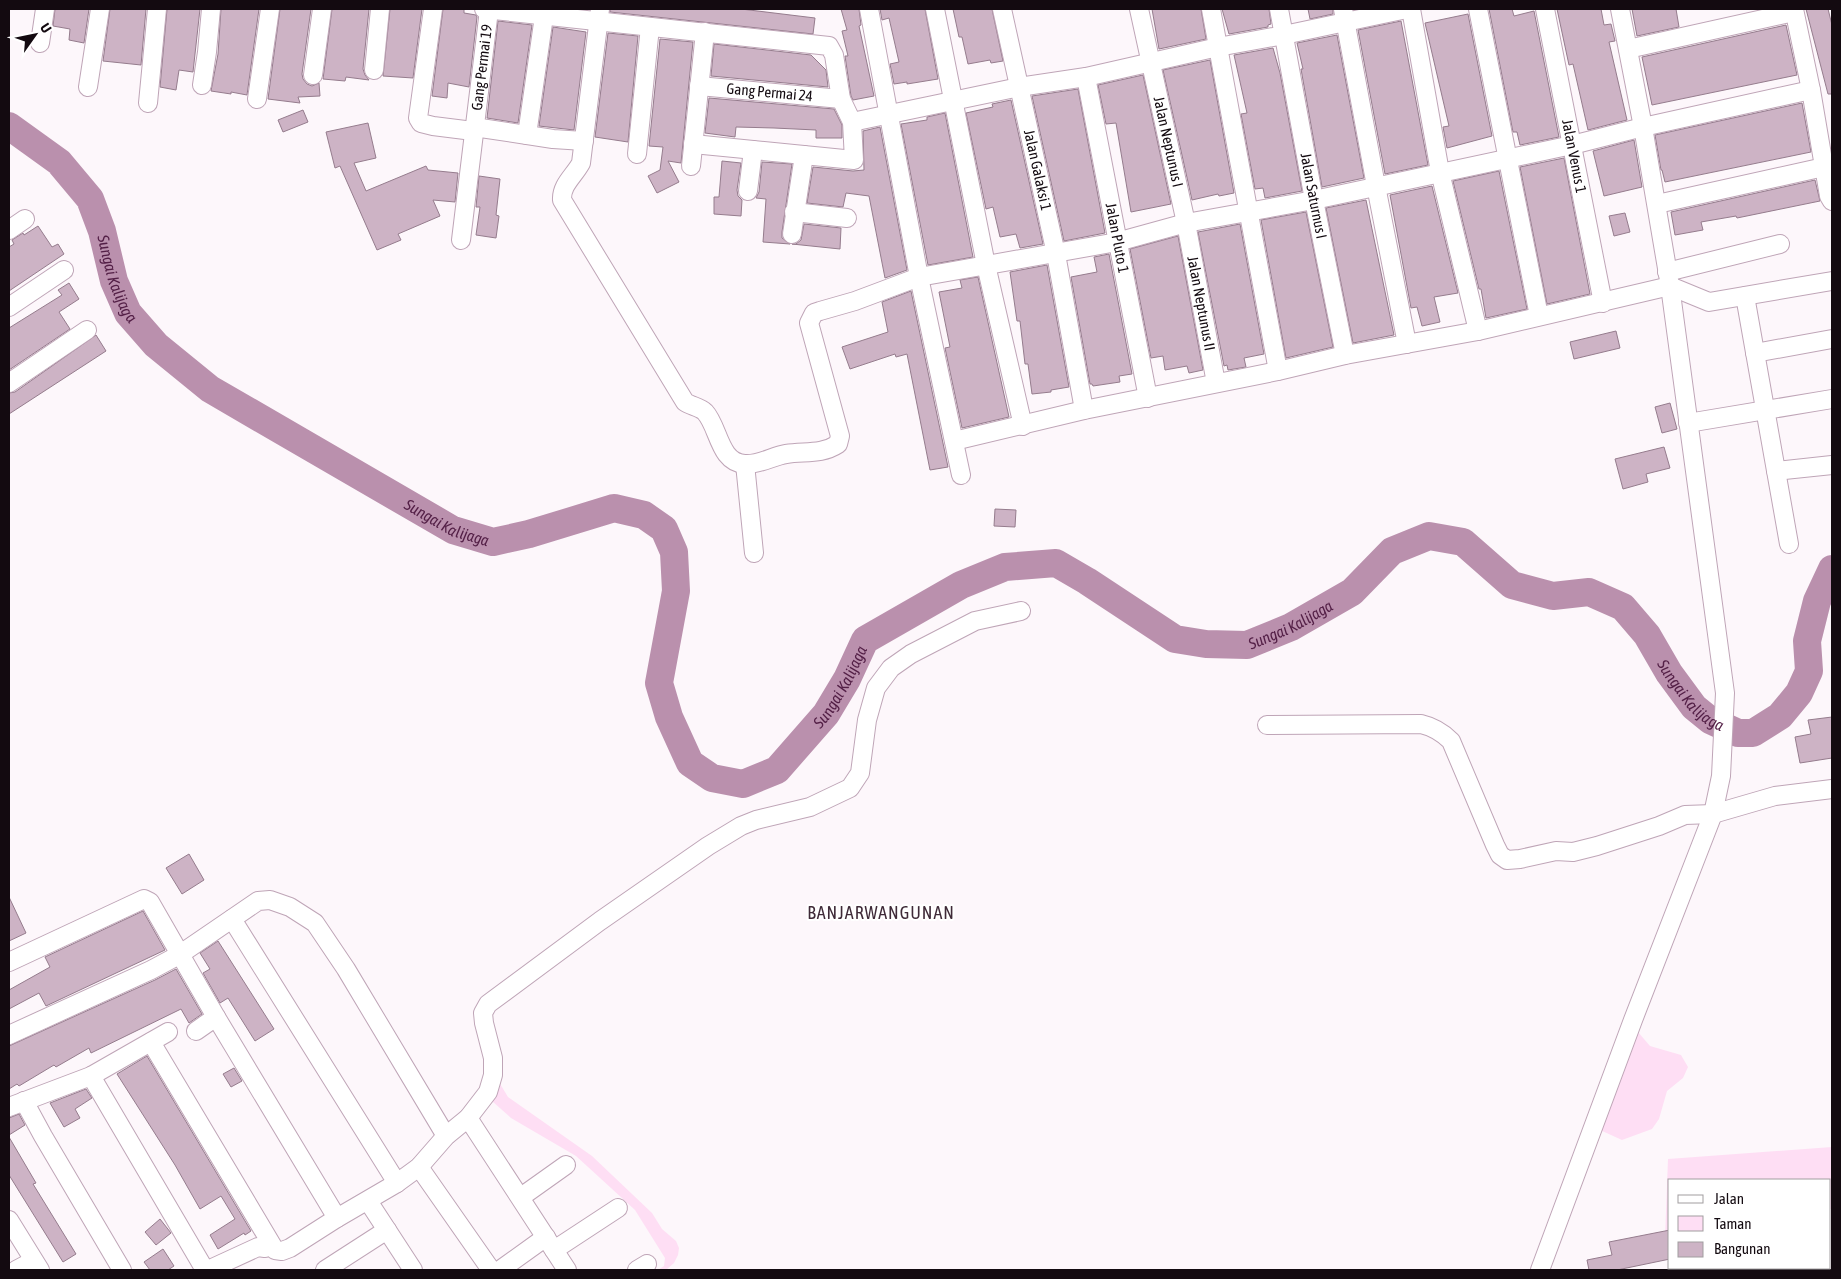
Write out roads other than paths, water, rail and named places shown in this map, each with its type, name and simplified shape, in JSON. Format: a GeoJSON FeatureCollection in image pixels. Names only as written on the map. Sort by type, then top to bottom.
{"type":"FeatureCollection","features":[{"type":"Feature","properties":{"kind":"street"},"geometry":{"type":"LineString","coordinates":[[40,43],[45,9]]}},
{"type":"Feature","properties":{"kind":"street"},"geometry":{"type":"LineString","coordinates":[[88,87],[100,9]]}},
{"type":"Feature","properties":{"kind":"street"},"geometry":{"type":"LineString","coordinates":[[148,103],[157,9]]}},
{"type":"Feature","properties":{"kind":"street"},"geometry":{"type":"LineString","coordinates":[[202,85],[211,9]]}},
{"type":"Feature","properties":{"kind":"street"},"geometry":{"type":"LineString","coordinates":[[257,99],[270,9]]}},
{"type":"Feature","properties":{"kind":"street"},"geometry":{"type":"LineString","coordinates":[[314,75],[322,9]]}},
{"type":"Feature","properties":{"kind":"street"},"geometry":{"type":"LineString","coordinates":[[374,70],[380,9]]}},
{"type":"Feature","properties":{"kind":"street"},"geometry":{"type":"LineString","coordinates":[[433,9],[418,118],[422,123],[432,126],[584,141]]}},
{"type":"Feature","properties":{"kind":"street"},"geometry":{"type":"LineString","coordinates":[[486,9],[544,16],[599,15],[650,27],[827,45],[834,56],[841,99],[852,122],[854,160],[693,144]]}},
{"type":"Feature","properties":{"kind":"street","name":"Gang Permai 19"},"geometry":{"type":"LineString","coordinates":[[461,240],[486,9]]}},
{"type":"Feature","properties":{"kind":"street"},"geometry":{"type":"LineString","coordinates":[[869,9],[919,277],[961,475]]}},
{"type":"Feature","properties":{"kind":"street"},"geometry":{"type":"LineString","coordinates":[[935,9],[986,265],[1023,426]]}},
{"type":"Feature","properties":{"kind":"street","name":"Jalan Galaksi 1"},"geometry":{"type":"LineString","coordinates":[[1002,9],[1056,254],[1084,410]]}},
{"type":"Feature","properties":{"kind":"street","name":"Jalan Neptunus I"},"geometry":{"type":"LineString","coordinates":[[1139,9],[1186,223]]}},
{"type":"Feature","properties":{"kind":"street"},"geometry":{"type":"LineString","coordinates":[[1211,9],[1278,371]]}},
{"type":"Feature","properties":{"kind":"street","name":"Jalan Saturnus I"},"geometry":{"type":"LineString","coordinates":[[1279,9],[1345,356]]}},
{"type":"Feature","properties":{"kind":"street"},"geometry":{"type":"LineString","coordinates":[[852,122],[1018,87],[1086,77],[1218,46],[1284,35],[1344,15],[1409,9],[1440,172],[1478,331]]}},
{"type":"Feature","properties":{"kind":"street"},"geometry":{"type":"LineString","coordinates":[[1478,9],[1539,316]]}},
{"type":"Feature","properties":{"kind":"street","name":"Jalan Venus 1"},"geometry":{"type":"LineString","coordinates":[[1545,9],[1603,303]]}},
{"type":"Feature","properties":{"kind":"street"},"geometry":{"type":"LineString","coordinates":[[1540,1270],[1633,1020],[1714,814],[1721,776],[1725,694],[1669,279],[1657,204],[1620,9]]}},
{"type":"Feature","properties":{"kind":"street"},"geometry":{"type":"LineString","coordinates":[[1628,49],[1794,10],[1811,90],[1829,196],[1832,201]]}},
{"type":"Feature","properties":{"kind":"street"},"geometry":{"type":"LineString","coordinates":[[599,15],[581,163],[577,172],[563,188],[562,200],[685,402],[705,412],[731,460],[745,464],[787,454],[813,453],[830,449],[838,444],[840,436],[814,348],[809,323],[814,313],[855,301],[919,277],[1117,242],[1186,223],[1314,200],[1572,145],[1643,127],[1811,90]]}},
{"type":"Feature","properties":{"kind":"street"},"geometry":{"type":"LineString","coordinates":[[1344,15],[1407,344]]}},
{"type":"Feature","properties":{"kind":"street"},"geometry":{"type":"LineString","coordinates":[[527,135],[544,16]]}},
{"type":"Feature","properties":{"kind":"street"},"geometry":{"type":"LineString","coordinates":[[637,154],[650,27]]}},
{"type":"Feature","properties":{"kind":"street"},"geometry":{"type":"LineString","coordinates":[[691,166],[705,32]]}},
{"type":"Feature","properties":{"kind":"street","name":"Jalan Pluto 1"},"geometry":{"type":"LineString","coordinates":[[1086,77],[1148,398]]}},
{"type":"Feature","properties":{"kind":"street","name":"Gang Permai 24"},"geometry":{"type":"LineString","coordinates":[[700,86],[841,99]]}},
{"type":"Feature","properties":{"kind":"street"},"geometry":{"type":"LineString","coordinates":[[748,192],[753,150]]}},
{"type":"Feature","properties":{"kind":"street"},"geometry":{"type":"LineString","coordinates":[[792,234],[804,155]]}},
{"type":"Feature","properties":{"kind":"street"},"geometry":{"type":"LineString","coordinates":[[1657,204],[1824,167]]}},
{"type":"Feature","properties":{"kind":"street"},"geometry":{"type":"LineString","coordinates":[[794,212],[846,218]]}},
{"type":"Feature","properties":{"kind":"street"},"geometry":{"type":"LineString","coordinates":[[9,230],[25,219]]}},
{"type":"Feature","properties":{"kind":"street","name":"Jalan Neptunus II"},"geometry":{"type":"LineString","coordinates":[[1186,223],[1216,384]]}},
{"type":"Feature","properties":{"kind":"street"},"geometry":{"type":"LineString","coordinates":[[954,440],[1023,426],[1084,410],[1345,356],[1478,331],[1603,303],[1669,279],[1780,244]]}},
{"type":"Feature","properties":{"kind":"street"},"geometry":{"type":"LineString","coordinates":[[9,307],[64,270]]}},
{"type":"Feature","properties":{"kind":"street"},"geometry":{"type":"LineString","coordinates":[[1669,279],[1709,302],[1832,281]]}},
{"type":"Feature","properties":{"kind":"street"},"geometry":{"type":"LineString","coordinates":[[1745,296],[1789,544]]}},
{"type":"Feature","properties":{"kind":"street"},"geometry":{"type":"LineString","coordinates":[[9,383],[87,330]]}},
{"type":"Feature","properties":{"kind":"street"},"geometry":{"type":"LineString","coordinates":[[1756,353],[1832,338]]}},
{"type":"Feature","properties":{"kind":"street"},"geometry":{"type":"LineString","coordinates":[[1688,423],[1832,399]]}},
{"type":"Feature","properties":{"kind":"street"},"geometry":{"type":"LineString","coordinates":[[745,464],[754,553]]}},
{"type":"Feature","properties":{"kind":"street"},"geometry":{"type":"LineString","coordinates":[[1776,471],[1832,465]]}},
{"type":"Feature","properties":{"kind":"street"},"geometry":{"type":"LineString","coordinates":[[91,1076],[207,1270],[258,1247],[268,1247],[282,1251],[290,1248],[397,1183],[419,1167],[446,1136],[468,1118],[488,1092],[493,1075],[493,1058],[483,1013],[488,1004],[600,921],[708,846],[741,826],[756,820],[810,807],[850,788],[860,773],[866,720],[876,688],[892,668],[911,654],[975,621],[1021,611]]}},
{"type":"Feature","properties":{"kind":"street"},"geometry":{"type":"LineString","coordinates":[[1267,725],[1421,724],[1432,726],[1451,741],[1500,856],[1507,860],[1556,851],[1573,852],[1659,826],[1685,815],[1694,813],[1714,814],[1774,796],[1832,789]]}},
{"type":"Feature","properties":{"kind":"street"},"geometry":{"type":"LineString","coordinates":[[9,962],[144,899],[150,902],[179,955],[337,1218]]}},
{"type":"Feature","properties":{"kind":"street"},"geometry":{"type":"LineString","coordinates":[[9,1035],[151,970],[179,955],[258,901],[270,900],[290,907],[314,923],[346,969],[446,1136]]}},
{"type":"Feature","properties":{"kind":"street"},"geometry":{"type":"LineString","coordinates":[[232,919],[397,1183]]}},
{"type":"Feature","properties":{"kind":"street"},"geometry":{"type":"LineString","coordinates":[[196,1031],[216,1017]]}},
{"type":"Feature","properties":{"kind":"street"},"geometry":{"type":"LineString","coordinates":[[122,1270],[43,1136],[16,1104],[91,1076],[168,1032]]}},
{"type":"Feature","properties":{"kind":"street"},"geometry":{"type":"LineString","coordinates":[[151,1042],[268,1247]]}},
{"type":"Feature","properties":{"kind":"street"},"geometry":{"type":"LineString","coordinates":[[468,1118],[567,1270]]}},
{"type":"Feature","properties":{"kind":"street"},"geometry":{"type":"LineString","coordinates":[[521,1197],[566,1165]]}},
{"type":"Feature","properties":{"kind":"street"},"geometry":{"type":"LineString","coordinates":[[419,1167],[491,1270]]}},
{"type":"Feature","properties":{"kind":"street"},"geometry":{"type":"LineString","coordinates":[[368,1201],[414,1270]]}},
{"type":"Feature","properties":{"kind":"street"},"geometry":{"type":"LineString","coordinates":[[500,1270],[618,1208]]}},
{"type":"Feature","properties":{"kind":"street"},"geometry":{"type":"LineString","coordinates":[[9,1220],[37,1266],[16,1270]]}},
{"type":"Feature","properties":{"kind":"street"},"geometry":{"type":"LineString","coordinates":[[325,1270],[387,1230]]}},
{"type":"Feature","properties":{"kind":"street"},"geometry":{"type":"LineString","coordinates":[[234,1270],[261,1256],[268,1247]]}},
{"type":"Feature","properties":{"kind":"waterway","name":"Sungai Kalijaga"},"geometry":{"type":"LineString","coordinates":[[9,126],[59,162],[90,199],[102,231],[114,281],[128,313],[156,345],[210,389],[453,530],[493,542],[529,534],[614,508],[644,515],[664,529],[674,552],[676,591],[659,683],[669,717],[690,763],[712,778],[743,784],[777,770],[826,714],[847,679],[865,640],[961,585],[1005,567],[1056,563],[1087,581],[1175,639],[1206,644],[1247,645],[1291,627],[1352,592],[1392,551],[1429,536],[1463,542],[1512,585],[1553,596],[1589,592],[1623,607],[1647,635],[1669,673],[1694,707],[1710,720],[1738,733],[1753,733],[1780,716],[1799,693],[1809,671],[1807,641],[1817,601],[1832,569]]}},
{"type":"Feature","properties":{"kind":"district","name":"BANJARWANGUNAN"},"geometry":{"type":"Point","coordinates":[881,913]}}]}
